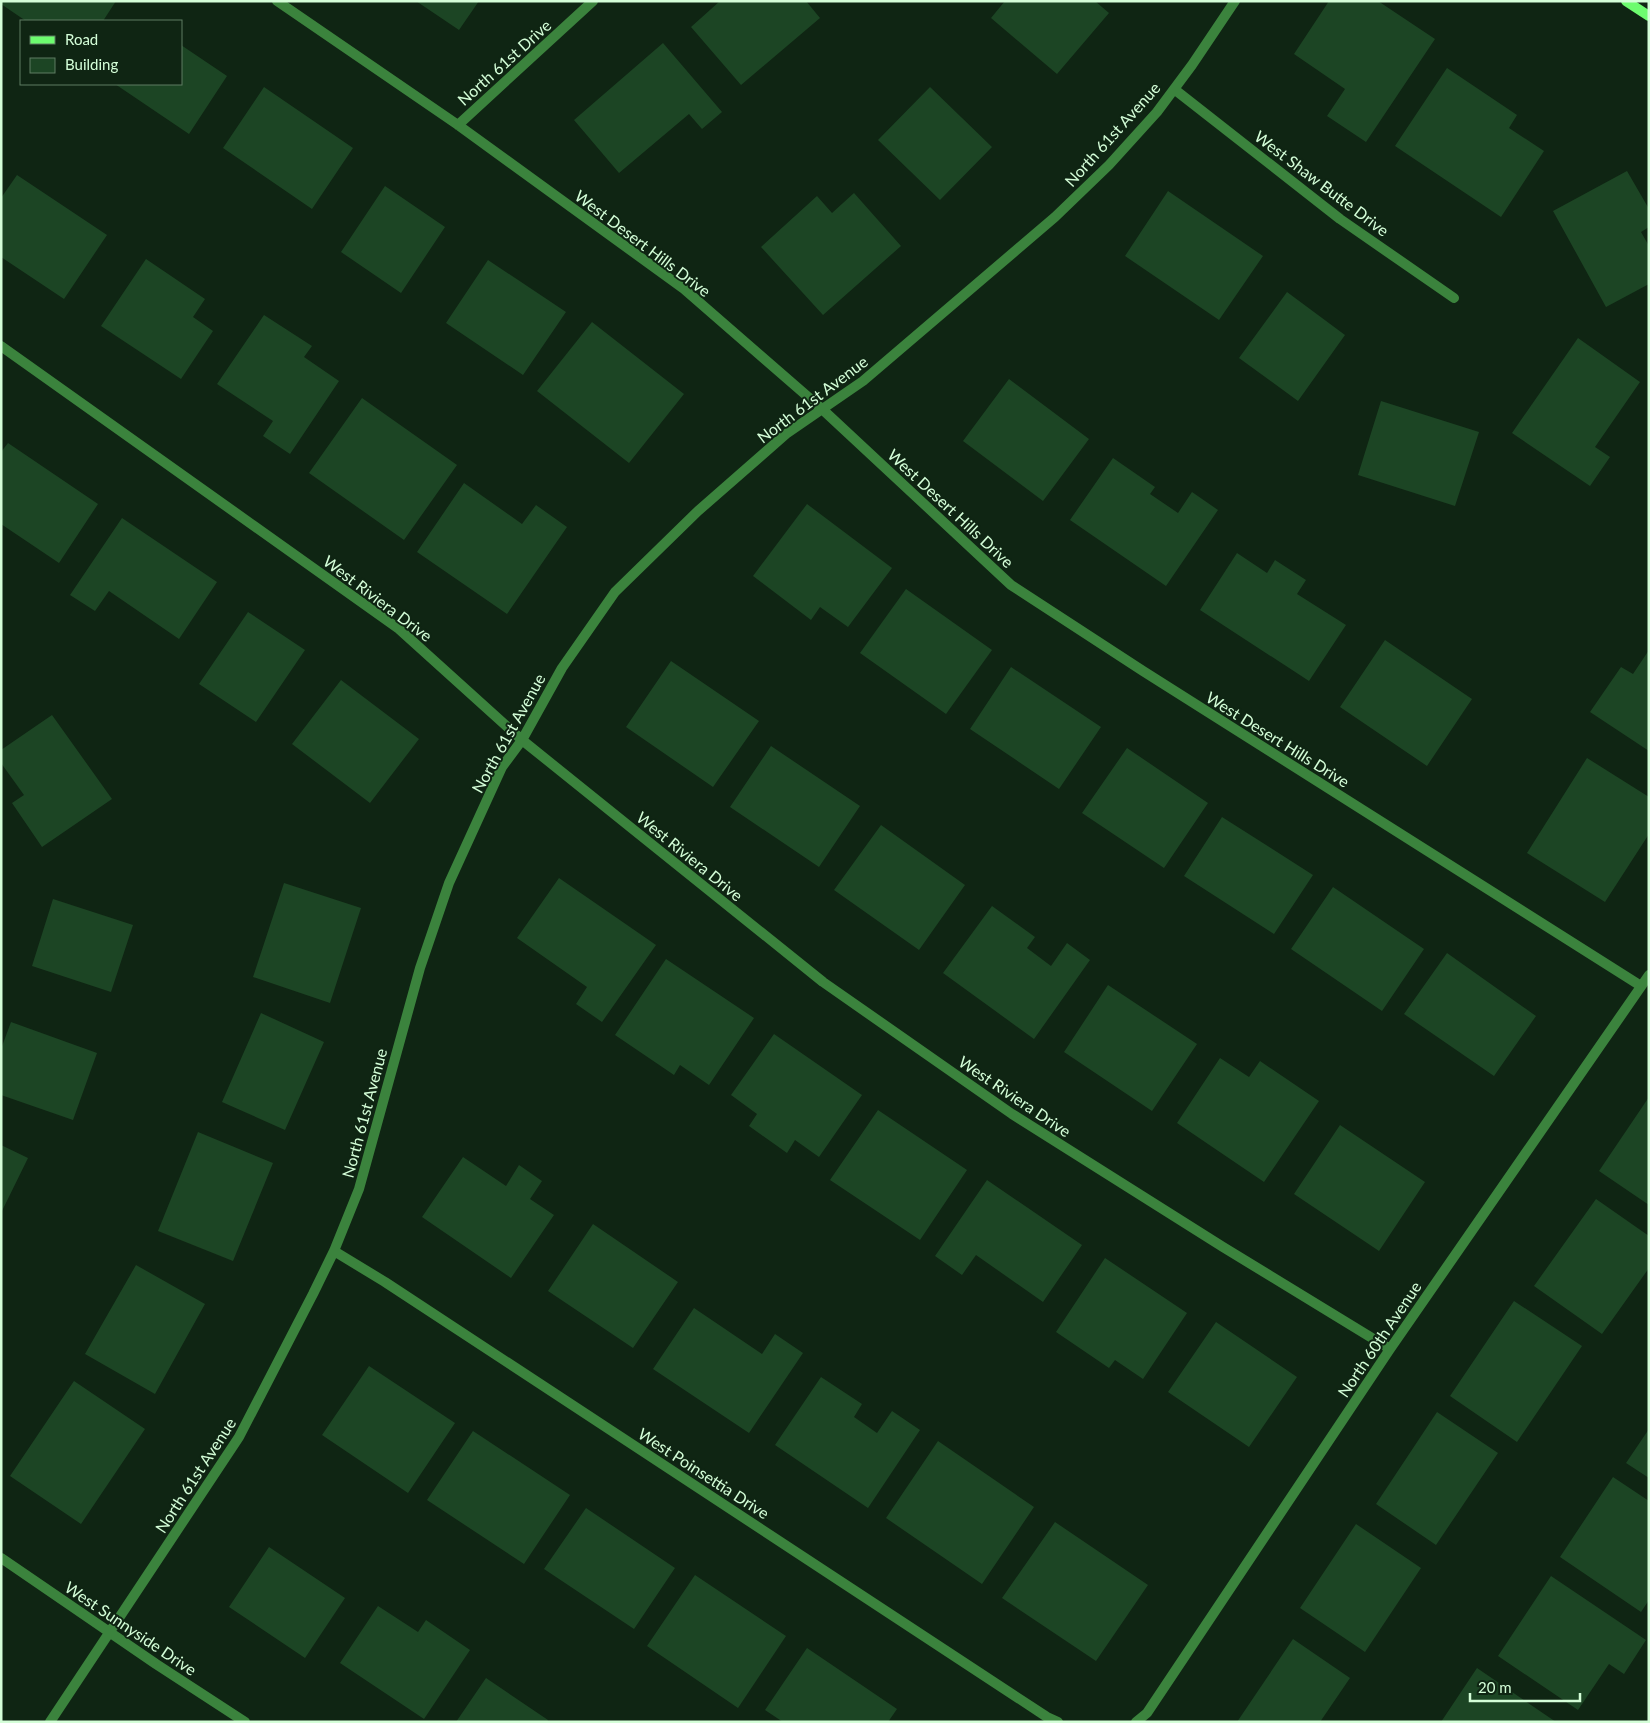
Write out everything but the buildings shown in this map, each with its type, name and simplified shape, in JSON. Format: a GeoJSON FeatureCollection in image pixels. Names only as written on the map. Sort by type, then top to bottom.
{"type":"FeatureCollection","features":[{"type":"Feature","properties":{"kind":"main road"},"geometry":{"type":"LineString","coordinates":[[1626,1],[1649,16]]}},
{"type":"Feature","properties":{"kind":"street","name":"West Desert Hills Drive"},"geometry":{"type":"LineString","coordinates":[[277,1],[458,124],[684,289],[822,409],[1011,585],[1143,671],[1641,986]]}},
{"type":"Feature","properties":{"kind":"street","name":"North 61st Drive"},"geometry":{"type":"LineString","coordinates":[[458,124],[593,1]]}},
{"type":"Feature","properties":{"kind":"street","name":"North 61st Avenue"},"geometry":{"type":"LineString","coordinates":[[50,1722],[240,1437],[334,1251],[359,1188],[420,968],[448,883],[502,767],[522,740],[562,668],[616,592],[698,512],[786,434],[863,381],[1055,217],[1109,166],[1157,112],[1235,1]]}},
{"type":"Feature","properties":{"kind":"street","name":"West Shaw Butte Drive"},"geometry":{"type":"LineString","coordinates":[[1174,88],[1340,219],[1454,298]]}},
{"type":"Feature","properties":{"kind":"street","name":"West Riviera Drive"},"geometry":{"type":"LineString","coordinates":[[1,346],[399,629],[522,740],[823,982],[1012,1114],[1223,1247],[1390,1348]]}},
{"type":"Feature","properties":{"kind":"street","name":"North 60th Avenue"},"geometry":{"type":"LineString","coordinates":[[1136,1722],[1147,1713],[1390,1348],[1649,974]]}},
{"type":"Feature","properties":{"kind":"street","name":"West Poinsettia Drive"},"geometry":{"type":"LineString","coordinates":[[334,1251],[385,1282],[1058,1722]]}},
{"type":"Feature","properties":{"kind":"street","name":"West Sunnyside Drive"},"geometry":{"type":"LineString","coordinates":[[1,1558],[245,1722]]}}]}
